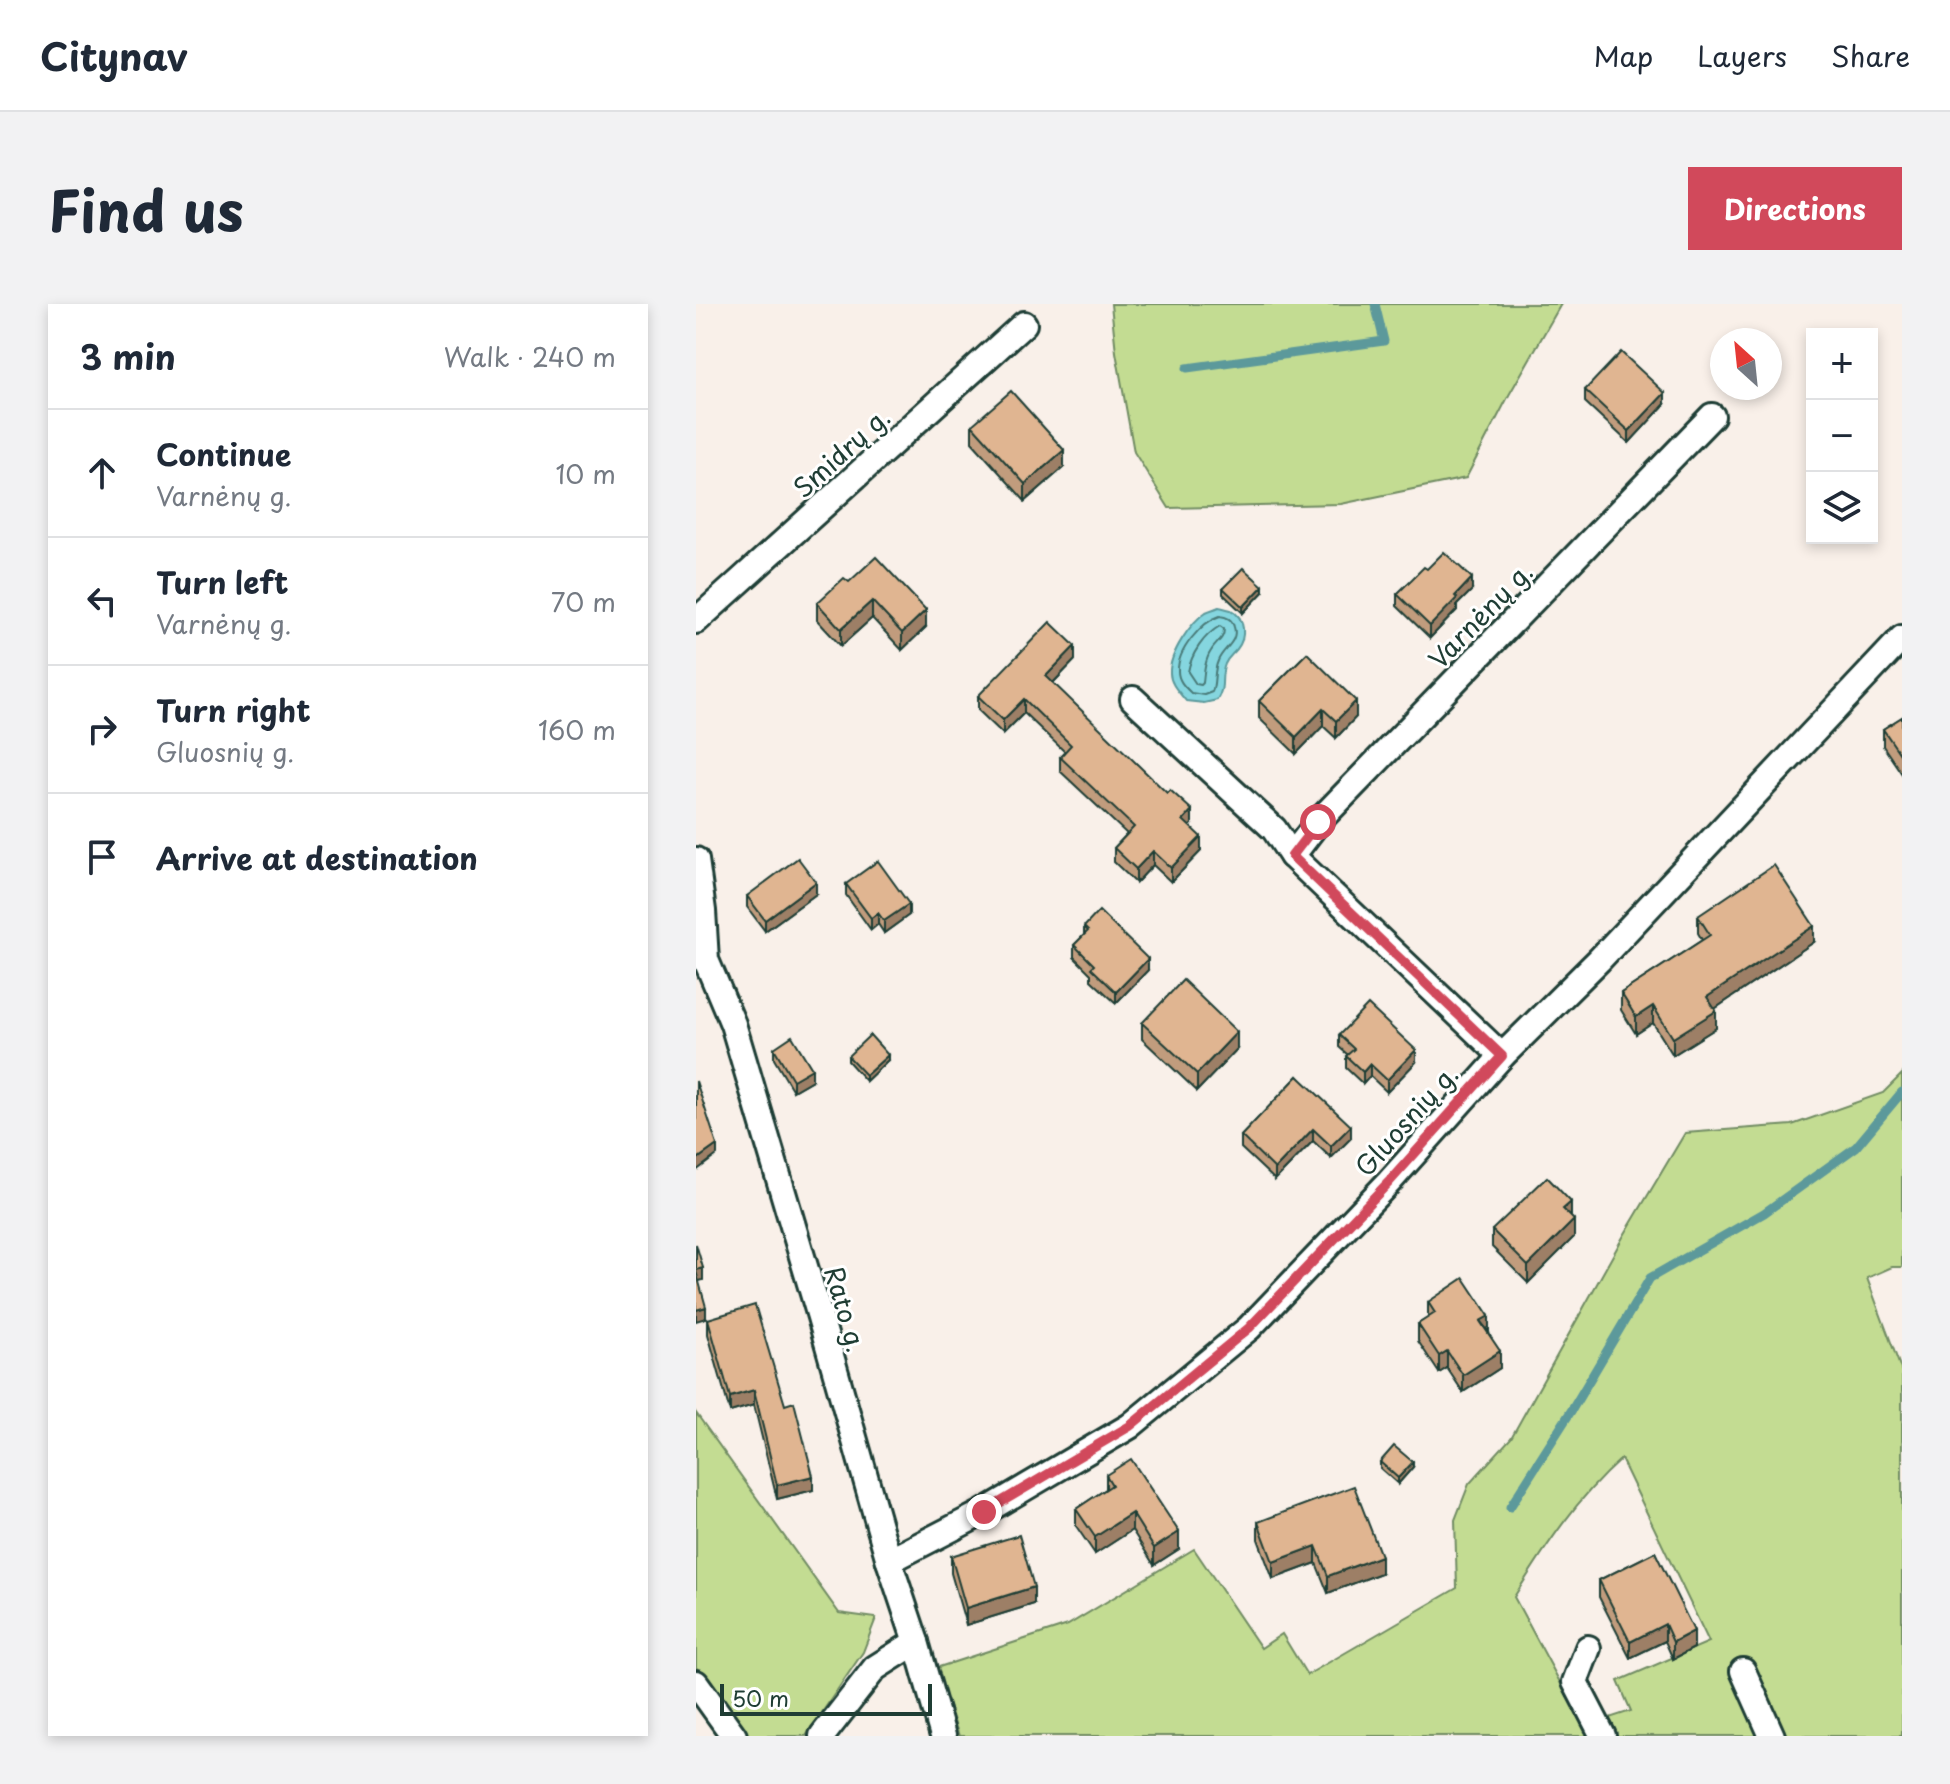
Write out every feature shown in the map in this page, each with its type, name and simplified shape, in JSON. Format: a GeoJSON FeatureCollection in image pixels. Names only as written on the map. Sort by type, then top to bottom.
{"type":"FeatureCollection","features":[{"type":"Feature","properties":{"kind":"street","name":"Smidrų g."},"geometry":{"type":"LineString","coordinates":[[696,621],[1024,324]]}},
{"type":"Feature","properties":{"kind":"street","name":"Varnėnų g."},"geometry":{"type":"LineString","coordinates":[[1292,856],[1318,822],[1712,416]]}},
{"type":"Feature","properties":{"kind":"street","name":"Gluosnių g."},"geometry":{"type":"LineString","coordinates":[[889,1561],[984,1512],[1130,1426],[1249,1328],[1389,1182],[1502,1056],[1599,960],[1902,638]]}},
{"type":"Feature","properties":{"kind":"street"},"geometry":{"type":"LineString","coordinates":[[1133,699],[1274,829],[1292,856],[1502,1056]]}},
{"type":"Feature","properties":{"kind":"street","name":"Rato g."},"geometry":{"type":"LineString","coordinates":[[696,860],[703,911],[701,962],[733,1024],[943,1736]]}},
{"type":"Feature","properties":{"kind":"street"},"geometry":{"type":"LineString","coordinates":[[822,1736],[875,1668],[916,1642]]}},
{"type":"Feature","properties":{"kind":"street"},"geometry":{"type":"LineString","coordinates":[[1588,1648],[1575,1682],[1603,1736]]}},
{"type":"Feature","properties":{"kind":"street"},"geometry":{"type":"LineString","coordinates":[[1743,1671],[1772,1736]]}},
{"type":"Feature","properties":{"kind":"street"},"geometry":{"type":"LineString","coordinates":[[696,1683],[734,1736]]}},
{"type":"Feature","properties":{"kind":"green space"},"geometry":{"type":"Polygon","coordinates":[[[1111,304],[1561,304],[1466,478],[1341,504],[1169,508],[1134,452],[1116,352],[1111,304]]]}},
{"type":"Feature","properties":{"kind":"green space"},"geometry":{"type":"Polygon","coordinates":[[[1902,1074],[1902,1267],[1892,1267],[1867,1278],[1902,1372],[1902,1736],[1612,1736],[1603,1720],[1631,1711],[1618,1681],[1709,1642],[1621,1459],[1576,1507],[1514,1597],[1589,1736],[959,1736],[936,1668],[1068,1625],[1194,1549],[1261,1648],[1282,1634],[1307,1675],[1457,1588],[1455,1520],[1469,1484],[1511,1438],[1685,1133],[1792,1125],[1883,1093],[1902,1074]]]}},
{"type":"Feature","properties":{"kind":"green space"},"geometry":{"type":"Polygon","coordinates":[[[696,1413],[839,1613],[876,1618],[863,1652],[806,1736],[749,1736],[696,1667],[696,1413]]]}},
{"type":"Feature","properties":{"kind":"water"},"geometry":{"type":"Polygon","coordinates":[[[1219,607],[1231,610],[1240,618],[1242,639],[1225,664],[1217,700],[1204,703],[1186,701],[1170,677],[1173,657],[1194,623],[1206,612],[1219,607]]]}},
{"type":"Feature","properties":{"kind":"building"},"geometry":{"type":"Polygon","coordinates":[[[1621,352],[1665,393],[1629,431],[1585,390],[1621,352]]]}},
{"type":"Feature","properties":{"kind":"building"},"geometry":{"type":"Polygon","coordinates":[[[1011,391],[1064,450],[1025,484],[972,425],[1011,391]]]}},
{"type":"Feature","properties":{"kind":"building"},"geometry":{"type":"Polygon","coordinates":[[[1444,552],[1472,578],[1430,626],[1397,594],[1444,552]]]}},
{"type":"Feature","properties":{"kind":"building"},"geometry":{"type":"Polygon","coordinates":[[[876,557],[926,610],[902,633],[872,601],[841,629],[817,603],[844,578],[849,582],[876,557]]]}},
{"type":"Feature","properties":{"kind":"building"},"geometry":{"type":"Polygon","coordinates":[[[1243,568],[1263,586],[1243,607],[1223,588],[1243,568]]]}},
{"type":"Feature","properties":{"kind":"building"},"geometry":{"type":"Polygon","coordinates":[[[1050,622],[1075,646],[1046,676],[1167,793],[1170,790],[1192,810],[1183,820],[1201,837],[1171,868],[1153,851],[1136,869],[1114,848],[1134,827],[1060,757],[1071,745],[1024,699],[1003,720],[978,696],[1050,622]]]}},
{"type":"Feature","properties":{"kind":"building"},"geometry":{"type":"Polygon","coordinates":[[[1307,653],[1356,701],[1336,721],[1323,709],[1296,737],[1259,701],[1307,653]]]}},
{"type":"Feature","properties":{"kind":"building"},"geometry":{"type":"Polygon","coordinates":[[[1902,717],[1902,757],[1883,729],[1902,717]]]}},
{"type":"Feature","properties":{"kind":"building"},"geometry":{"type":"Polygon","coordinates":[[[798,858],[816,882],[765,920],[747,896],[798,858]]]}},
{"type":"Feature","properties":{"kind":"building"},"geometry":{"type":"Polygon","coordinates":[[[878,861],[909,904],[884,921],[878,913],[871,918],[846,884],[878,861]]]}},
{"type":"Feature","properties":{"kind":"building"},"geometry":{"type":"Polygon","coordinates":[[[1774,865],[1814,926],[1707,997],[1716,1011],[1673,1038],[1653,1006],[1636,1017],[1621,993],[1710,935],[1698,916],[1774,865]]]}},
{"type":"Feature","properties":{"kind":"building"},"geometry":{"type":"Polygon","coordinates":[[[1099,911],[1148,959],[1116,992],[1091,968],[1094,965],[1074,945],[1088,931],[1084,927],[1099,911]]]}},
{"type":"Feature","properties":{"kind":"building"},"geometry":{"type":"Polygon","coordinates":[[[1183,980],[1237,1032],[1197,1074],[1142,1023],[1183,980]]]}},
{"type":"Feature","properties":{"kind":"building"},"geometry":{"type":"Polygon","coordinates":[[[1368,1005],[1416,1050],[1387,1080],[1370,1064],[1363,1072],[1346,1056],[1354,1049],[1339,1035],[1368,1005]]]}},
{"type":"Feature","properties":{"kind":"building"},"geometry":{"type":"Polygon","coordinates":[[[870,1035],[888,1055],[866,1075],[848,1056],[870,1035]]]}},
{"type":"Feature","properties":{"kind":"building"},"geometry":{"type":"Polygon","coordinates":[[[792,1036],[812,1069],[793,1080],[774,1048],[792,1036]]]}},
{"type":"Feature","properties":{"kind":"building"},"geometry":{"type":"Polygon","coordinates":[[[1298,1076],[1351,1126],[1331,1146],[1313,1129],[1275,1169],[1241,1136],[1298,1076]]]}},
{"type":"Feature","properties":{"kind":"building"},"geometry":{"type":"Polygon","coordinates":[[[696,1081],[717,1145],[696,1160],[696,1081]]]}},
{"type":"Feature","properties":{"kind":"building"},"geometry":{"type":"Polygon","coordinates":[[[1547,1177],[1571,1202],[1563,1209],[1574,1220],[1528,1266],[1492,1230],[1547,1177]]]}},
{"type":"Feature","properties":{"kind":"building"},"geometry":{"type":"Polygon","coordinates":[[[696,1244],[703,1268],[696,1270],[696,1244]]]}},
{"type":"Feature","properties":{"kind":"building"},"geometry":{"type":"Polygon","coordinates":[[[696,1271],[706,1307],[696,1310],[696,1271]]]}},
{"type":"Feature","properties":{"kind":"building"},"geometry":{"type":"Polygon","coordinates":[[[1464,1278],[1489,1316],[1480,1321],[1500,1351],[1463,1375],[1447,1351],[1439,1356],[1418,1324],[1435,1313],[1428,1302],[1464,1278]]]}},
{"type":"Feature","properties":{"kind":"building"},"geometry":{"type":"Polygon","coordinates":[[[755,1305],[785,1405],[794,1402],[813,1476],[777,1485],[754,1390],[730,1397],[708,1319],[755,1305]]]}},
{"type":"Feature","properties":{"kind":"building"},"geometry":{"type":"Polygon","coordinates":[[[1394,1446],[1413,1462],[1398,1478],[1380,1462],[1394,1446]]]}},
{"type":"Feature","properties":{"kind":"building"},"geometry":{"type":"Polygon","coordinates":[[[1131,1459],[1179,1532],[1154,1548],[1132,1513],[1095,1537],[1076,1509],[1112,1485],[1106,1475],[1131,1459]]]}},
{"type":"Feature","properties":{"kind":"building"},"geometry":{"type":"Polygon","coordinates":[[[1354,1486],[1381,1556],[1328,1576],[1316,1546],[1273,1562],[1258,1522],[1354,1486]]]}},
{"type":"Feature","properties":{"kind":"building"},"geometry":{"type":"Polygon","coordinates":[[[1019,1535],[1034,1587],[966,1608],[951,1556],[1019,1535]]]}},
{"type":"Feature","properties":{"kind":"building"},"geometry":{"type":"Polygon","coordinates":[[[1655,1552],[1694,1631],[1673,1642],[1665,1624],[1630,1642],[1599,1580],[1655,1552]]]}},
{"type":"Feature","properties":{"kind":"waterway"},"geometry":{"type":"LineString","coordinates":[[1187,368],[1384,341],[1375,304]]}},
{"type":"Feature","properties":{"kind":"waterway"},"geometry":{"type":"LineString","coordinates":[[1510,1507],[1650,1278],[1764,1213],[1856,1147],[1902,1092]]}},
{"type":"Feature","properties":{"kind":"route"},"geometry":{"type":"LineString","coordinates":[[984,1512],[1130,1426],[1249,1328],[1389,1182],[1502,1056],[1292,856],[1318,822]]}}]}
